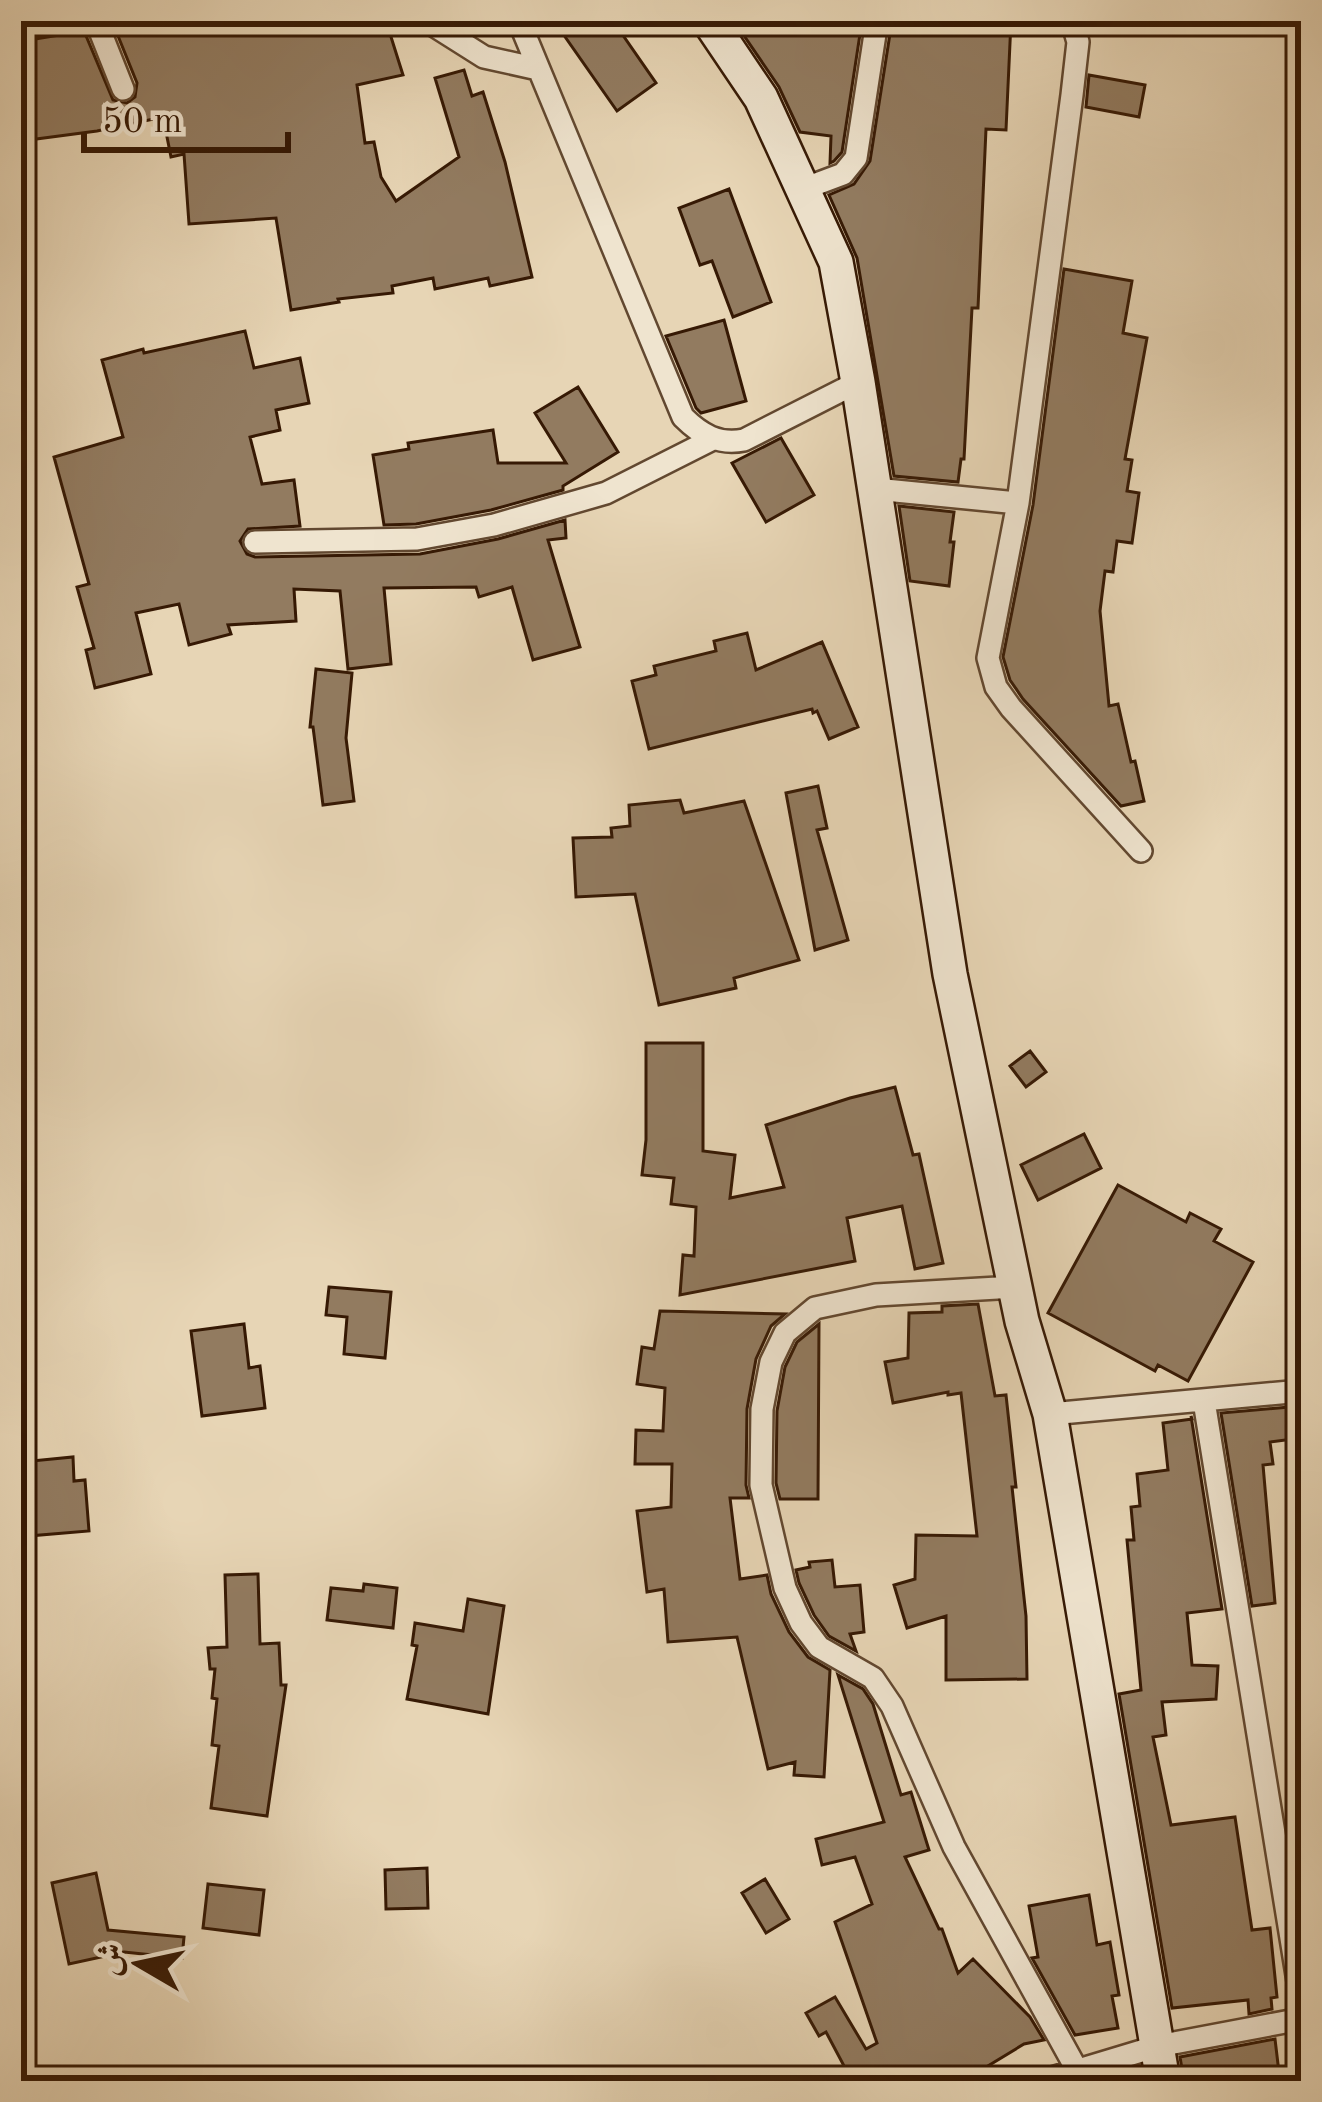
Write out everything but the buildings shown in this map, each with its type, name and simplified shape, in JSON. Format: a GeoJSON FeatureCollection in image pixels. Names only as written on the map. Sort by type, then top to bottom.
{"type":"FeatureCollection","features":[{"type":"Feature","properties":{"kind":"main road"},"geometry":{"type":"LineString","coordinates":[[709,21],[761,98],[836,262],[950,974],[1015,1287],[1050,1414],[1163,2081]]}},
{"type":"Feature","properties":{"kind":"street"},"geometry":{"type":"LineString","coordinates":[[96,21],[123,89]]}},
{"type":"Feature","properties":{"kind":"street"},"geometry":{"type":"LineString","coordinates":[[427,21],[484,57],[538,69]]}},
{"type":"Feature","properties":{"kind":"street"},"geometry":{"type":"LineString","coordinates":[[519,21],[683,417],[696,430],[729,443],[744,440],[858,382]]}},
{"type":"Feature","properties":{"kind":"street"},"geometry":{"type":"LineString","coordinates":[[803,189],[843,174],[856,158],[877,21]]}},
{"type":"Feature","properties":{"kind":"street"},"geometry":{"type":"LineString","coordinates":[[1072,21],[1078,42],[1072,95],[1018,502],[988,658],[996,687],[1011,708],[1141,851]]}},
{"type":"Feature","properties":{"kind":"street"},"geometry":{"type":"LineString","coordinates":[[255,542],[417,539],[494,525],[606,493],[713,439]]}},
{"type":"Feature","properties":{"kind":"street"},"geometry":{"type":"LineString","coordinates":[[875,489],[1018,502]]}},
{"type":"Feature","properties":{"kind":"street"},"geometry":{"type":"LineString","coordinates":[[1015,1287],[876,1295],[814,1308],[785,1333],[771,1362],[762,1409],[761,1485],[785,1588],[801,1623],[819,1647],[873,1678],[892,1706],[954,1847],[1077,2070]]}},
{"type":"Feature","properties":{"kind":"street"},"geometry":{"type":"LineString","coordinates":[[1050,1414],[1301,1390]]}},
{"type":"Feature","properties":{"kind":"street"},"geometry":{"type":"LineString","coordinates":[[1204,1401],[1301,2000]]}},
{"type":"Feature","properties":{"kind":"street"},"geometry":{"type":"LineString","coordinates":[[1042,2081],[1158,2046],[1301,2019]]}}]}
